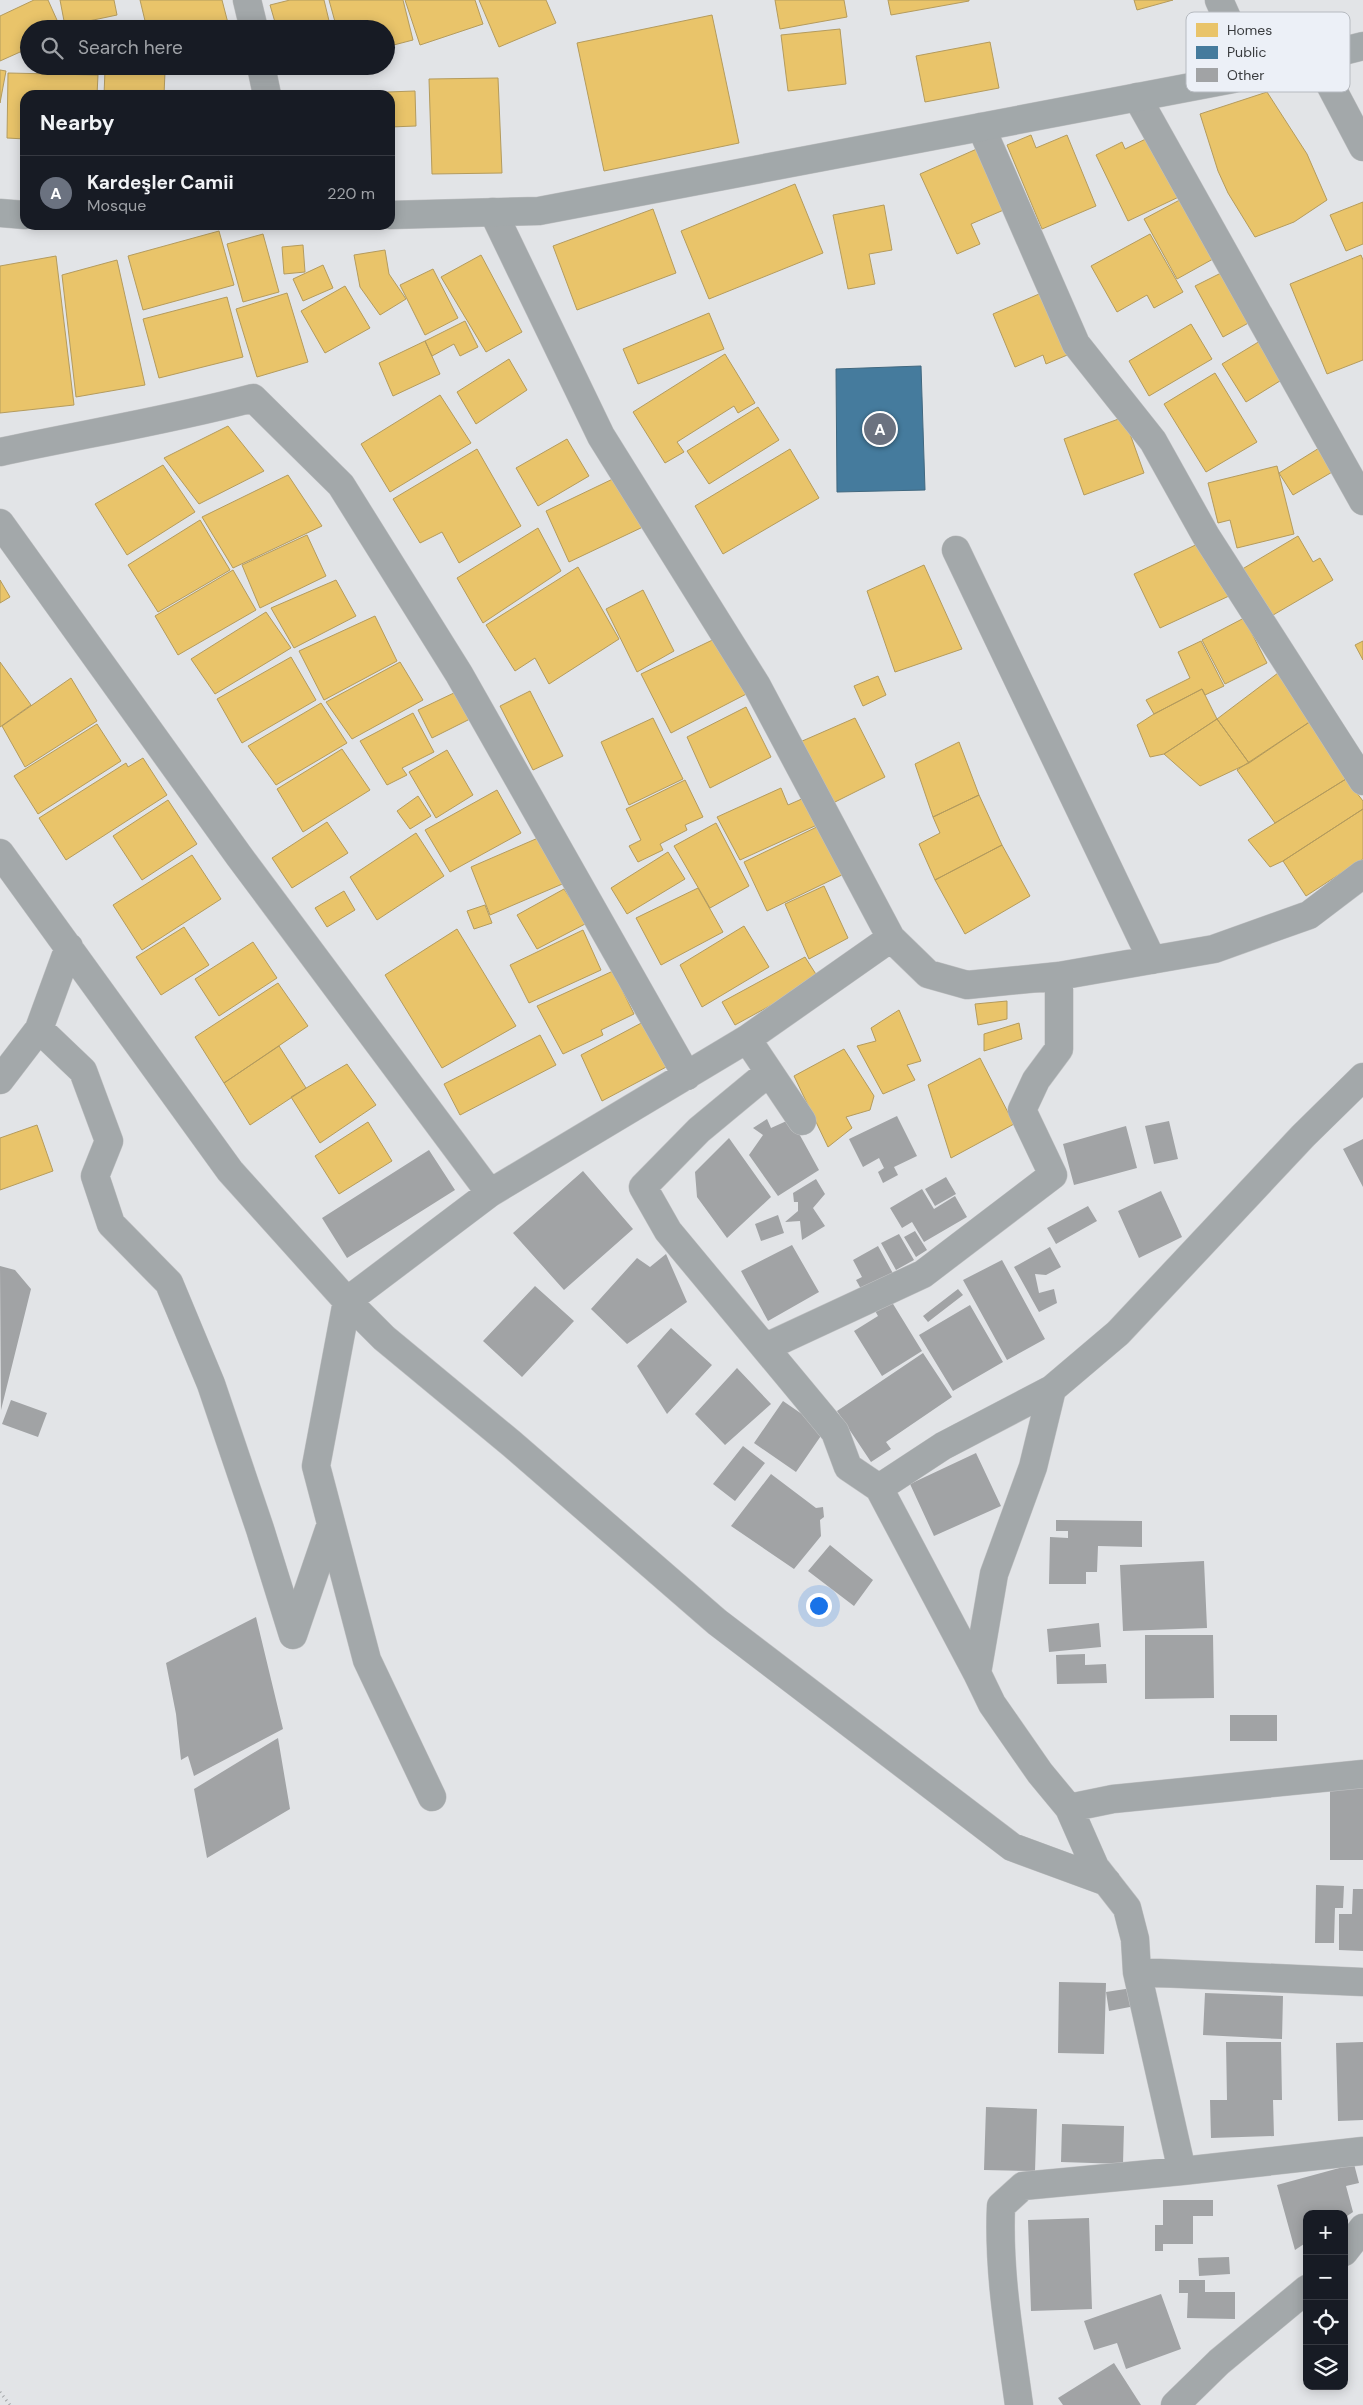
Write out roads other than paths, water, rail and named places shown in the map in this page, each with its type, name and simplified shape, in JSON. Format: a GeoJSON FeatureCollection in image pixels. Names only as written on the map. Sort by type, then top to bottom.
{"type":"FeatureCollection","features":[{"type":"Feature","properties":{"kind":"main road"},"geometry":{"type":"LineString","coordinates":[[1350,49],[1363,46]]}},
{"type":"Feature","properties":{"kind":"main road"},"geometry":{"type":"LineString","coordinates":[[395,215],[539,210],[1186,87]]}},
{"type":"Feature","properties":{"kind":"main road"},"geometry":{"type":"LineString","coordinates":[[0,213],[20,215]]}},
{"type":"Feature","properties":{"kind":"street"},"geometry":{"type":"LineString","coordinates":[[247,0],[252,20]]}},
{"type":"Feature","properties":{"kind":"street"},"geometry":{"type":"LineString","coordinates":[[1219,0],[1224,12]]}},
{"type":"Feature","properties":{"kind":"street"},"geometry":{"type":"LineString","coordinates":[[263,75],[266,90]]}},
{"type":"Feature","properties":{"kind":"street"},"geometry":{"type":"LineString","coordinates":[[1334,92],[1363,147]]}},
{"type":"Feature","properties":{"kind":"street"},"geometry":{"type":"LineString","coordinates":[[1137,97],[1363,501]]}},
{"type":"Feature","properties":{"kind":"street"},"geometry":{"type":"LineString","coordinates":[[981,127],[1076,344],[1153,441],[1206,536],[1363,780]]}},
{"type":"Feature","properties":{"kind":"street"},"geometry":{"type":"LineString","coordinates":[[493,212],[601,436],[757,686],[891,938],[928,974],[967,985],[1059,976],[1214,949],[1309,915],[1363,874]]}},
{"type":"Feature","properties":{"kind":"street"},"geometry":{"type":"LineString","coordinates":[[0,452],[100,430],[189,415],[253,398],[341,485],[460,674],[687,1076]]}},
{"type":"Feature","properties":{"kind":"street"},"geometry":{"type":"LineString","coordinates":[[0,523],[244,864],[490,1193]]}},
{"type":"Feature","properties":{"kind":"street"},"geometry":{"type":"LineString","coordinates":[[956,550],[1152,960]]}},
{"type":"Feature","properties":{"kind":"street"},"geometry":{"type":"LineString","coordinates":[[0,853],[230,1171],[384,1338],[512,1444],[732,1634],[1012,1847],[1107,1882]]}},
{"type":"Feature","properties":{"kind":"street"},"geometry":{"type":"LineString","coordinates":[[432,1797],[367,1660],[316,1466],[347,1300],[490,1193],[747,1039],[891,938]]}},
{"type":"Feature","properties":{"kind":"street"},"geometry":{"type":"LineString","coordinates":[[0,1080],[40,1029],[69,947]]}},
{"type":"Feature","properties":{"kind":"street"},"geometry":{"type":"LineString","coordinates":[[766,1347],[923,1274],[1053,1175],[1022,1110],[1036,1080],[1058,1049],[1059,976]]}},
{"type":"Feature","properties":{"kind":"street"},"geometry":{"type":"LineString","coordinates":[[40,1029],[83,1071],[109,1141],[95,1176],[112,1224],[169,1283],[211,1384],[260,1529],[293,1635],[331,1524]]}},
{"type":"Feature","properties":{"kind":"street"},"geometry":{"type":"LineString","coordinates":[[747,1039],[802,1121]]}},
{"type":"Feature","properties":{"kind":"street"},"geometry":{"type":"LineString","coordinates":[[769,1072],[699,1130],[643,1187],[668,1231],[835,1432],[848,1467],[878,1488],[992,1704],[1040,1773],[1069,1808],[1096,1868],[1127,1908],[1135,1938],[1137,1972],[1182,2171]]}},
{"type":"Feature","properties":{"kind":"street"},"geometry":{"type":"LineString","coordinates":[[878,1488],[943,1446],[1052,1389],[1118,1332],[1303,1136],[1363,1077]]}},
{"type":"Feature","properties":{"kind":"street"},"geometry":{"type":"LineString","coordinates":[[977,1673],[994,1574],[1033,1467],[1052,1389]]}},
{"type":"Feature","properties":{"kind":"street"},"geometry":{"type":"LineString","coordinates":[[1069,1808],[1113,1799],[1363,1774]]}},
{"type":"Feature","properties":{"kind":"street"},"geometry":{"type":"LineString","coordinates":[[1137,1972],[1363,1982]]}},
{"type":"Feature","properties":{"kind":"street"},"geometry":{"type":"LineString","coordinates":[[1019,2405],[1000,2242],[1001,2206],[1024,2186],[1363,2151]]}},
{"type":"Feature","properties":{"kind":"street"},"geometry":{"type":"LineString","coordinates":[[1348,2247],[1363,2228]]}},
{"type":"Feature","properties":{"kind":"street"},"geometry":{"type":"LineString","coordinates":[[1175,2405],[1219,2362],[1303,2292]]}},
{"type":"Feature","properties":{"kind":"place","name":"Kardeşler Camii"},"geometry":{"type":"Point","coordinates":[880,429]}}]}
